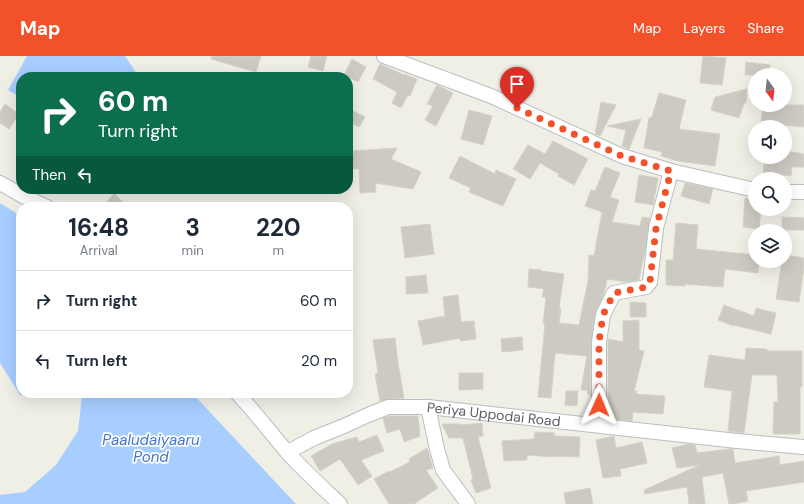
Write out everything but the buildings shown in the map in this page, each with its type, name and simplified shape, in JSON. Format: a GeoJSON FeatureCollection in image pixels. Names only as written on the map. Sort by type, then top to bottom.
{"type":"FeatureCollection","features":[{"type":"Feature","properties":{"kind":"street"},"geometry":{"type":"LineString","coordinates":[[384,56],[491,96],[622,156],[671,171],[748,188]]}},
{"type":"Feature","properties":{"kind":"street"},"geometry":{"type":"LineString","coordinates":[[597,425],[599,405],[599,342],[603,315],[614,293],[646,287],[650,282],[656,228],[671,171]]}},
{"type":"Feature","properties":{"kind":"street"},"geometry":{"type":"LineString","coordinates":[[0,183],[16,192]]}},
{"type":"Feature","properties":{"kind":"street"},"geometry":{"type":"LineString","coordinates":[[792,192],[804,192]]}},
{"type":"Feature","properties":{"kind":"street"},"geometry":{"type":"LineString","coordinates":[[19,194],[36,202]]}},
{"type":"Feature","properties":{"kind":"street"},"geometry":{"type":"LineString","coordinates":[[242,398],[311,478],[340,504]]}},
{"type":"Feature","properties":{"kind":"street","name":"Periya Uppodai Road"},"geometry":{"type":"LineString","coordinates":[[288,452],[314,438],[388,407],[428,407],[804,447]]}},
{"type":"Feature","properties":{"kind":"street"},"geometry":{"type":"LineString","coordinates":[[428,407],[443,470],[468,504]]}},
{"type":"Feature","properties":{"kind":"water"},"geometry":{"type":"Polygon","coordinates":[[[27,56],[125,56],[136,72],[18,72],[27,56]]]}},
{"type":"Feature","properties":{"kind":"water"},"geometry":{"type":"Polygon","coordinates":[[[16,76],[16,95],[8,90],[16,76]]]}},
{"type":"Feature","properties":{"kind":"water","name":"Paaludaiyaaru Pond"},"geometry":{"type":"Polygon","coordinates":[[[0,203],[16,213],[16,389],[0,363],[0,203]]]}},
{"type":"Feature","properties":{"kind":"water","name":"Paaludaiyaaru Pond"},"geometry":{"type":"Polygon","coordinates":[[[82,398],[197,398],[296,504],[0,504],[0,495],[25,492],[56,465],[78,431],[82,398]]]}},
{"type":"Feature","properties":{"kind":"route"},"geometry":{"type":"LineString","coordinates":[[517,108],[622,156],[671,171],[656,228],[650,282],[646,287],[614,293],[603,315],[599,342],[599,405]]}}]}
